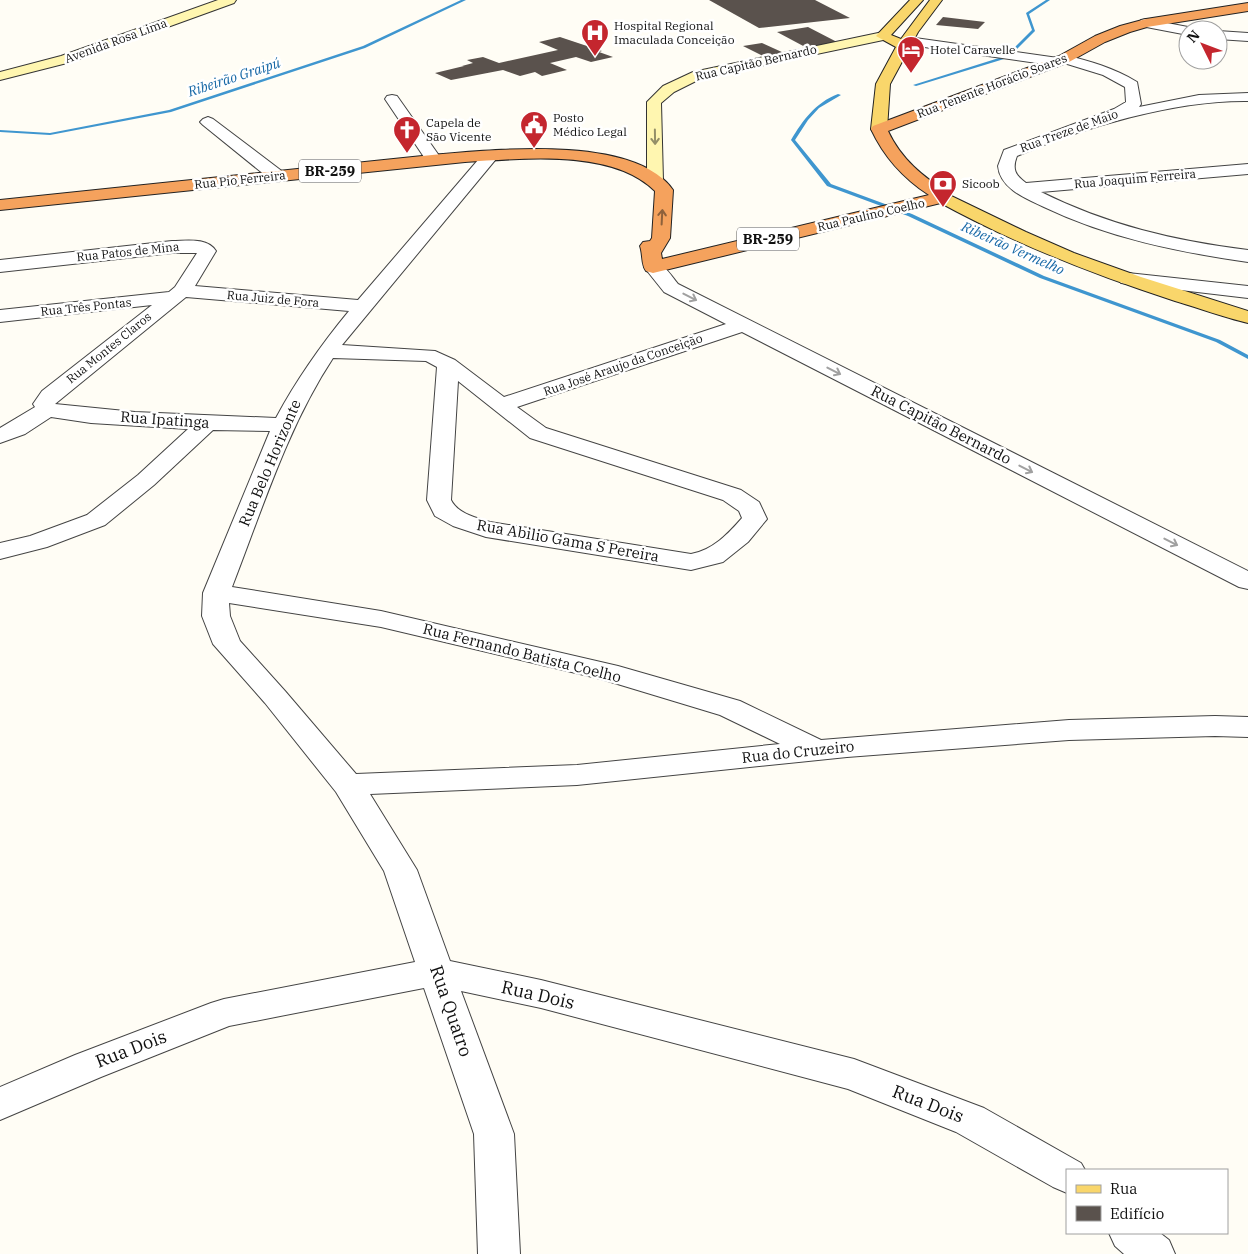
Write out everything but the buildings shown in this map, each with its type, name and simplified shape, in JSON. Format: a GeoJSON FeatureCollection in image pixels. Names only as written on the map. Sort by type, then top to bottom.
{"type":"FeatureCollection","features":[{"type":"Feature","properties":{"kind":"highway","name":"Rua Tenente Horácio Soares"},"geometry":{"type":"LineString","coordinates":[[879,129],[1061,61],[1100,39],[1146,22],[1248,7]]}},
{"type":"Feature","properties":{"kind":"highway"},"geometry":{"type":"LineString","coordinates":[[879,129],[886,147],[907,171],[943,197]]}},
{"type":"Feature","properties":{"kind":"highway","name":"Rua Pio Ferreira"},"geometry":{"type":"LineString","coordinates":[[0,205],[434,160],[490,156],[524,155],[598,158],[619,162],[655,181]]}},
{"type":"Feature","properties":{"kind":"highway","name":"Rua Capitão Bernardo"},"geometry":{"type":"LineString","coordinates":[[652,260],[661,238],[664,190],[655,181]]}},
{"type":"Feature","properties":{"kind":"highway","name":"Rua Paulino Coelho"},"geometry":{"type":"LineString","coordinates":[[652,260],[883,212],[943,197]]}},
{"type":"Feature","properties":{"kind":"main road"},"geometry":{"type":"LineString","coordinates":[[908,39],[886,32],[914,3],[933,4]]}},
{"type":"Feature","properties":{"kind":"main road"},"geometry":{"type":"LineString","coordinates":[[879,129],[883,84],[908,39],[933,4]]}},
{"type":"Feature","properties":{"kind":"main road"},"geometry":{"type":"LineString","coordinates":[[943,197],[996,226],[1066,256],[1128,279],[1248,317]]}},
{"type":"Feature","properties":{"kind":"street","name":"Avenida Rosa Lima"},"geometry":{"type":"LineString","coordinates":[[0,71],[47,60],[220,0]]}},
{"type":"Feature","properties":{"kind":"street","name":"Avenida Rosa Lima"},"geometry":{"type":"LineString","coordinates":[[0,76],[66,59],[230,0]]}},
{"type":"Feature","properties":{"kind":"street"},"geometry":{"type":"LineString","coordinates":[[1146,22],[1178,28]]}},
{"type":"Feature","properties":{"kind":"street","name":"Rua Capitão Bernardo"},"geometry":{"type":"LineString","coordinates":[[655,181],[654,102],[660,95],[672,87],[689,79],[734,67],[886,32]]}},
{"type":"Feature","properties":{"kind":"street"},"geometry":{"type":"LineString","coordinates":[[1228,36],[1248,37]]}},
{"type":"Feature","properties":{"kind":"street","name":"Rua Treze de Maio"},"geometry":{"type":"LineString","coordinates":[[908,39],[1061,61],[1095,67],[1119,76],[1132,85],[1134,104],[1116,116],[1034,142],[1010,153],[1006,164],[1008,174],[1021,189],[1099,224],[1145,239],[1248,256]]}},
{"type":"Feature","properties":{"kind":"street"},"geometry":{"type":"LineString","coordinates":[[1116,116],[1210,97],[1248,97]]}},
{"type":"Feature","properties":{"kind":"street"},"geometry":{"type":"LineString","coordinates":[[392,99],[434,160]]}},
{"type":"Feature","properties":{"kind":"street"},"geometry":{"type":"LineString","coordinates":[[208,122],[278,176]]}},
{"type":"Feature","properties":{"kind":"street","name":"Rua Belo Horizonte"},"geometry":{"type":"LineString","coordinates":[[348,785],[275,696],[227,644],[216,616],[216,594],[284,425],[305,384],[327,351],[363,306],[490,156]]}},
{"type":"Feature","properties":{"kind":"street","name":"Rua Joaquim Ferreira"},"geometry":{"type":"LineString","coordinates":[[1021,189],[1248,169]]}},
{"type":"Feature","properties":{"kind":"street","name":"Rua Patos de Mina"},"geometry":{"type":"LineString","coordinates":[[0,266],[172,247],[192,246],[204,248],[207,251],[206,255],[177,294]]}},
{"type":"Feature","properties":{"kind":"street","name":"Rua Capitão Bernardo"},"geometry":{"type":"LineString","coordinates":[[652,260],[671,288],[1248,581]]}},
{"type":"Feature","properties":{"kind":"street"},"geometry":{"type":"LineString","coordinates":[[1128,279],[1248,292]]}},
{"type":"Feature","properties":{"kind":"street","name":"Rua Juiz de Fora"},"geometry":{"type":"LineString","coordinates":[[177,294],[363,306]]}},
{"type":"Feature","properties":{"kind":"street","name":"Rua Três Pontas"},"geometry":{"type":"LineString","coordinates":[[0,316],[177,294]]}},
{"type":"Feature","properties":{"kind":"street","name":"Rua Montes Claros"},"geometry":{"type":"LineString","coordinates":[[47,409],[44,404],[50,396],[177,294]]}},
{"type":"Feature","properties":{"kind":"street","name":"Rua José Araujo da Conceição"},"geometry":{"type":"LineString","coordinates":[[502,405],[743,325]]}},
{"type":"Feature","properties":{"kind":"street"},"geometry":{"type":"LineString","coordinates":[[327,351],[428,355],[439,358],[502,405]]}},
{"type":"Feature","properties":{"kind":"street","name":"Rua Abilio Gama S Pereira"},"geometry":{"type":"LineString","coordinates":[[448,364],[439,500],[444,511],[462,521],[486,528],[691,562],[714,557],[739,538],[755,519],[750,507],[732,495],[538,433],[521,422],[502,405]]}},
{"type":"Feature","properties":{"kind":"street"},"geometry":{"type":"LineString","coordinates":[[0,436],[17,429],[47,409]]}},
{"type":"Feature","properties":{"kind":"street","name":"Rua Ipatinga"},"geometry":{"type":"LineString","coordinates":[[47,409],[63,413],[207,424],[284,425]]}},
{"type":"Feature","properties":{"kind":"street"},"geometry":{"type":"LineString","coordinates":[[0,551],[38,542],[96,520],[146,480],[207,424]]}},
{"type":"Feature","properties":{"kind":"street","name":"Rua Fernando Batista Coelho"},"geometry":{"type":"LineString","coordinates":[[216,594],[381,619],[608,672],[730,708],[817,750]]}},
{"type":"Feature","properties":{"kind":"street","name":"Rua do Cruzeiro"},"geometry":{"type":"LineString","coordinates":[[348,785],[577,775],[817,750],[1069,730],[1215,726],[1248,727]]}},
{"type":"Feature","properties":{"kind":"street","name":"Rua Quatro"},"geometry":{"type":"LineString","coordinates":[[348,785],[400,870],[438,972],[494,1134],[499,1254]]}},
{"type":"Feature","properties":{"kind":"street","name":"Rua Dois"},"geometry":{"type":"LineString","coordinates":[[0,1104],[88,1066],[224,1013],[438,972],[541,994],[854,1075],[970,1120],[1066,1174]]}},
{"type":"Feature","properties":{"kind":"street"},"geometry":{"type":"LineString","coordinates":[[1131,1234],[1154,1254]]}},
{"type":"Feature","properties":{"kind":"waterway","name":"Ribeirão Graipú"},"geometry":{"type":"LineString","coordinates":[[0,131],[50,134],[170,111],[364,47],[464,0]]}},
{"type":"Feature","properties":{"kind":"waterway","name":"Ribeirão Vermelho"},"geometry":{"type":"LineString","coordinates":[[915,85],[1003,58],[1034,30],[1027,14],[1048,0]]}},
{"type":"Feature","properties":{"kind":"waterway","name":"Ribeirão Vermelho"},"geometry":{"type":"LineString","coordinates":[[839,95],[818,107],[807,119],[793,140],[829,185],[910,215],[1042,277],[1218,341],[1248,357]]}},
{"type":"Feature","properties":{"kind":"place","name":"Hospital Regional Imaculada Conceição"},"geometry":{"type":"Point","coordinates":[595,57]}},
{"type":"Feature","properties":{"kind":"place","name":"Hotel Caravelle"},"geometry":{"type":"Point","coordinates":[911,74]}},
{"type":"Feature","properties":{"kind":"place","name":"Posto Médico Legal"},"geometry":{"type":"Point","coordinates":[534,149]}},
{"type":"Feature","properties":{"kind":"place","name":"Capela de São Vicente"},"geometry":{"type":"Point","coordinates":[407,154]}},
{"type":"Feature","properties":{"kind":"place","name":"Sicoob"},"geometry":{"type":"Point","coordinates":[943,208]}}]}
